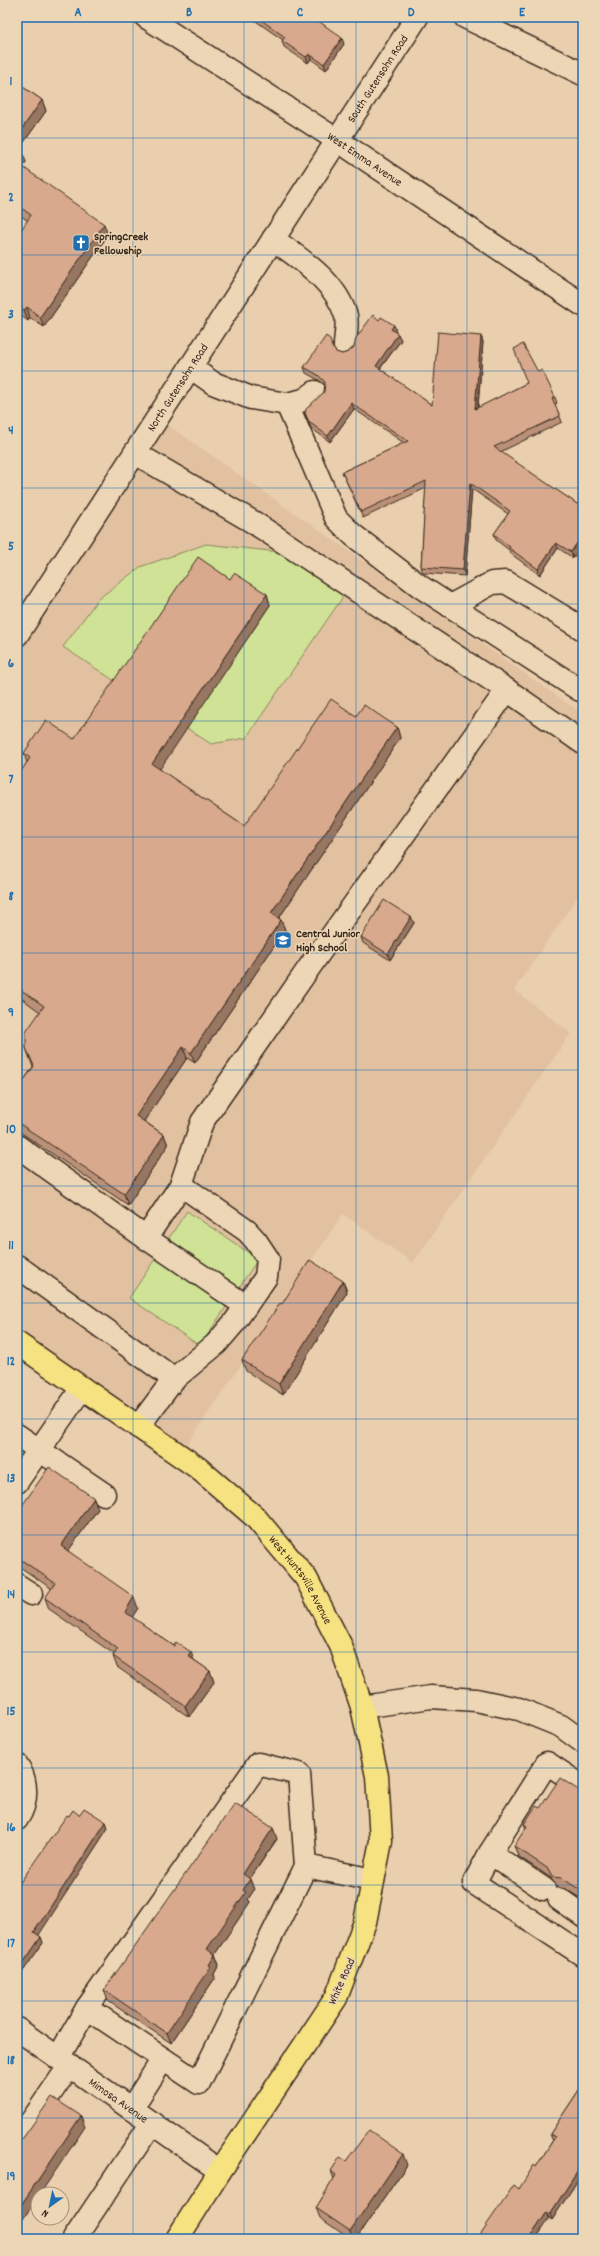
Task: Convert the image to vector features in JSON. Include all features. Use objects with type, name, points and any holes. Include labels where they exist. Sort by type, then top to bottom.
[{"type":"main road","name":"West Huntsville Avenue","points":[[17,1342],[198,1468],[255,1517],[306,1578],[341,1646],[362,1707]]},
{"type":"main road","name":"White Road","points":[[177,2239],[220,2171],[336,1998],[365,1922],[381,1841],[377,1776],[362,1707]]},
{"type":"street","name":"West Emma Avenue","points":[[146,17],[337,140],[583,305]]},
{"type":"street","name":"South Gutensohn Road","points":[[337,140],[417,17]]},
{"type":"street","points":[[465,17],[583,74]]},
{"type":"street","name":"North Gutensohn Road","points":[[17,635],[337,140]]},
{"type":"street","points":[[273,239],[308,264],[334,293],[346,317],[345,347]]},
{"type":"street","points":[[190,367],[213,383],[251,398],[287,404],[304,400],[315,392]]},
{"type":"street","points":[[287,404],[336,518],[353,535],[450,606],[580,690],[583,690]]},
{"type":"street","points":[[135,453],[253,522],[507,690],[583,743]]},
{"type":"street","points":[[450,606],[492,583],[506,582],[583,629]]},
{"type":"street","points":[[146,1238],[181,1185],[202,1122],[316,958],[507,690]]},
{"type":"street","points":[[17,1146],[146,1238],[246,1306]]},
{"type":"street","points":[[138,1427],[174,1379],[216,1344],[246,1306],[266,1277],[268,1259],[247,1231],[181,1185]]},
{"type":"street","points":[[17,1266],[174,1379]]},
{"type":"street","points":[[17,1482],[82,1388]]},
{"type":"street","points":[[17,1435],[104,1494]]},
{"type":"street","points":[[362,1707],[431,1697],[476,1700],[519,1709],[561,1726],[583,1742]]},
{"type":"street","points":[[583,1787],[547,1763],[490,1853],[474,1883],[583,1955]]},
{"type":"street","points":[[17,2142],[64,2061],[88,2008],[258,1764],[300,1774],[306,1866],[199,2083],[88,2008]]},
{"type":"street","points":[[17,1819],[25,1799],[21,1774]]},
{"type":"street","points":[[490,1853],[583,1916]]},
{"type":"street","points":[[306,1866],[373,1880]]},
{"type":"street","name":"Mimosa Avenue","points":[[17,2029],[220,2171]]},
{"type":"street","points":[[131,2109],[163,2059]]},
{"type":"street","points":[[74,2239],[152,2123]]},
{"type":"shaded area","name":"Central Junior High School","points":[[158,418],[583,714],[583,889],[514,990],[571,1033],[413,1263],[343,1214],[180,1455],[17,1343],[17,635]]},
{"type":"green space","points":[[206,544],[279,552],[347,591],[246,738],[211,744],[63,647],[98,599],[140,567]]},
{"type":"green space","points":[[187,1211],[258,1259],[200,1346],[129,1298]]},
{"type":"building","points":[[257,17],[313,17],[342,38],[324,64],[309,54],[306,57],[282,41],[285,37]]},
{"type":"building","points":[[17,83],[42,100],[17,136]]},
{"type":"building","points":[[17,148],[22,151],[17,158]]},
{"type":"building","name":"SpringCreek Fellowship","points":[[17,163],[104,224],[40,317],[27,307],[24,310],[17,305],[17,236],[31,215],[17,205]]},
{"type":"building","points":[[373,315],[379,320],[381,317],[394,325],[391,329],[398,334],[376,366],[432,405],[438,332],[481,336],[475,409],[527,383],[514,349],[523,344],[538,372],[542,370],[555,397],[552,399],[560,416],[494,447],[583,508],[583,547],[577,543],[571,552],[556,543],[538,569],[509,548],[510,547],[494,534],[510,511],[470,483],[463,570],[421,567],[426,481],[361,512],[342,472],[408,441],[351,403],[328,436],[309,422],[305,413],[306,409],[324,392],[325,382],[318,375],[304,367],[326,336],[330,339],[332,347],[336,352],[342,354],[348,352],[354,347],[356,338]]},
{"type":"building","points":[[198,557],[230,579],[234,573],[267,594],[152,764],[244,826],[331,699],[356,716],[364,705],[397,727],[271,913],[281,920],[191,1053],[183,1047],[136,1116],[164,1135],[124,1194],[17,1122],[17,1090],[34,1066],[26,1048],[26,1032],[44,1006],[17,987],[17,777],[30,758],[24,753],[46,720],[74,739]]},
{"type":"building","points":[[384,900],[411,917],[388,954],[361,937]]},
{"type":"building","points":[[310,1260],[343,1281],[279,1384],[242,1360],[280,1303],[282,1304]]},
{"type":"building","points":[[49,1467],[94,1498],[61,1546],[134,1597],[125,1612],[174,1646],[176,1642],[191,1652],[188,1656],[210,1671],[185,1706],[113,1656],[118,1649],[45,1598],[55,1583],[17,1557],[17,1513]]},
{"type":"building","points":[[560,1778],[583,1793],[583,1892],[562,1878],[552,1877],[547,1868],[514,1846],[527,1826],[524,1824],[536,1806],[540,1808]]},
{"type":"building","points":[[235,1803],[273,1828],[243,1874],[250,1879],[243,1890],[246,1892],[207,1949],[215,1955],[209,1965],[211,1967],[167,2033],[104,1990]]},
{"type":"building","points":[[84,1808],[106,1822],[34,1932],[41,1937],[19,1969],[17,1967],[17,1887],[67,1815],[69,1816],[73,1810],[79,1815]]},
{"type":"building","points":[[583,2084],[583,2163],[550,2214],[547,2212],[529,2239],[477,2239],[514,2185],[519,2189],[534,2165],[536,2167],[555,2137],[550,2134]]},
{"type":"building","points":[[52,2097],[81,2116],[34,2186],[30,2186],[30,2192],[17,2211],[17,2142],[23,2138]]},
{"type":"building","points":[[369,2130],[403,2154],[350,2231],[316,2208],[336,2175],[331,2171],[340,2157],[346,2161]]},
{"type":"place","name":"SpringCreek Fellowship","points":[[81,243]]},
{"type":"place","name":"Central Junior High School","points":[[283,940]]}]
